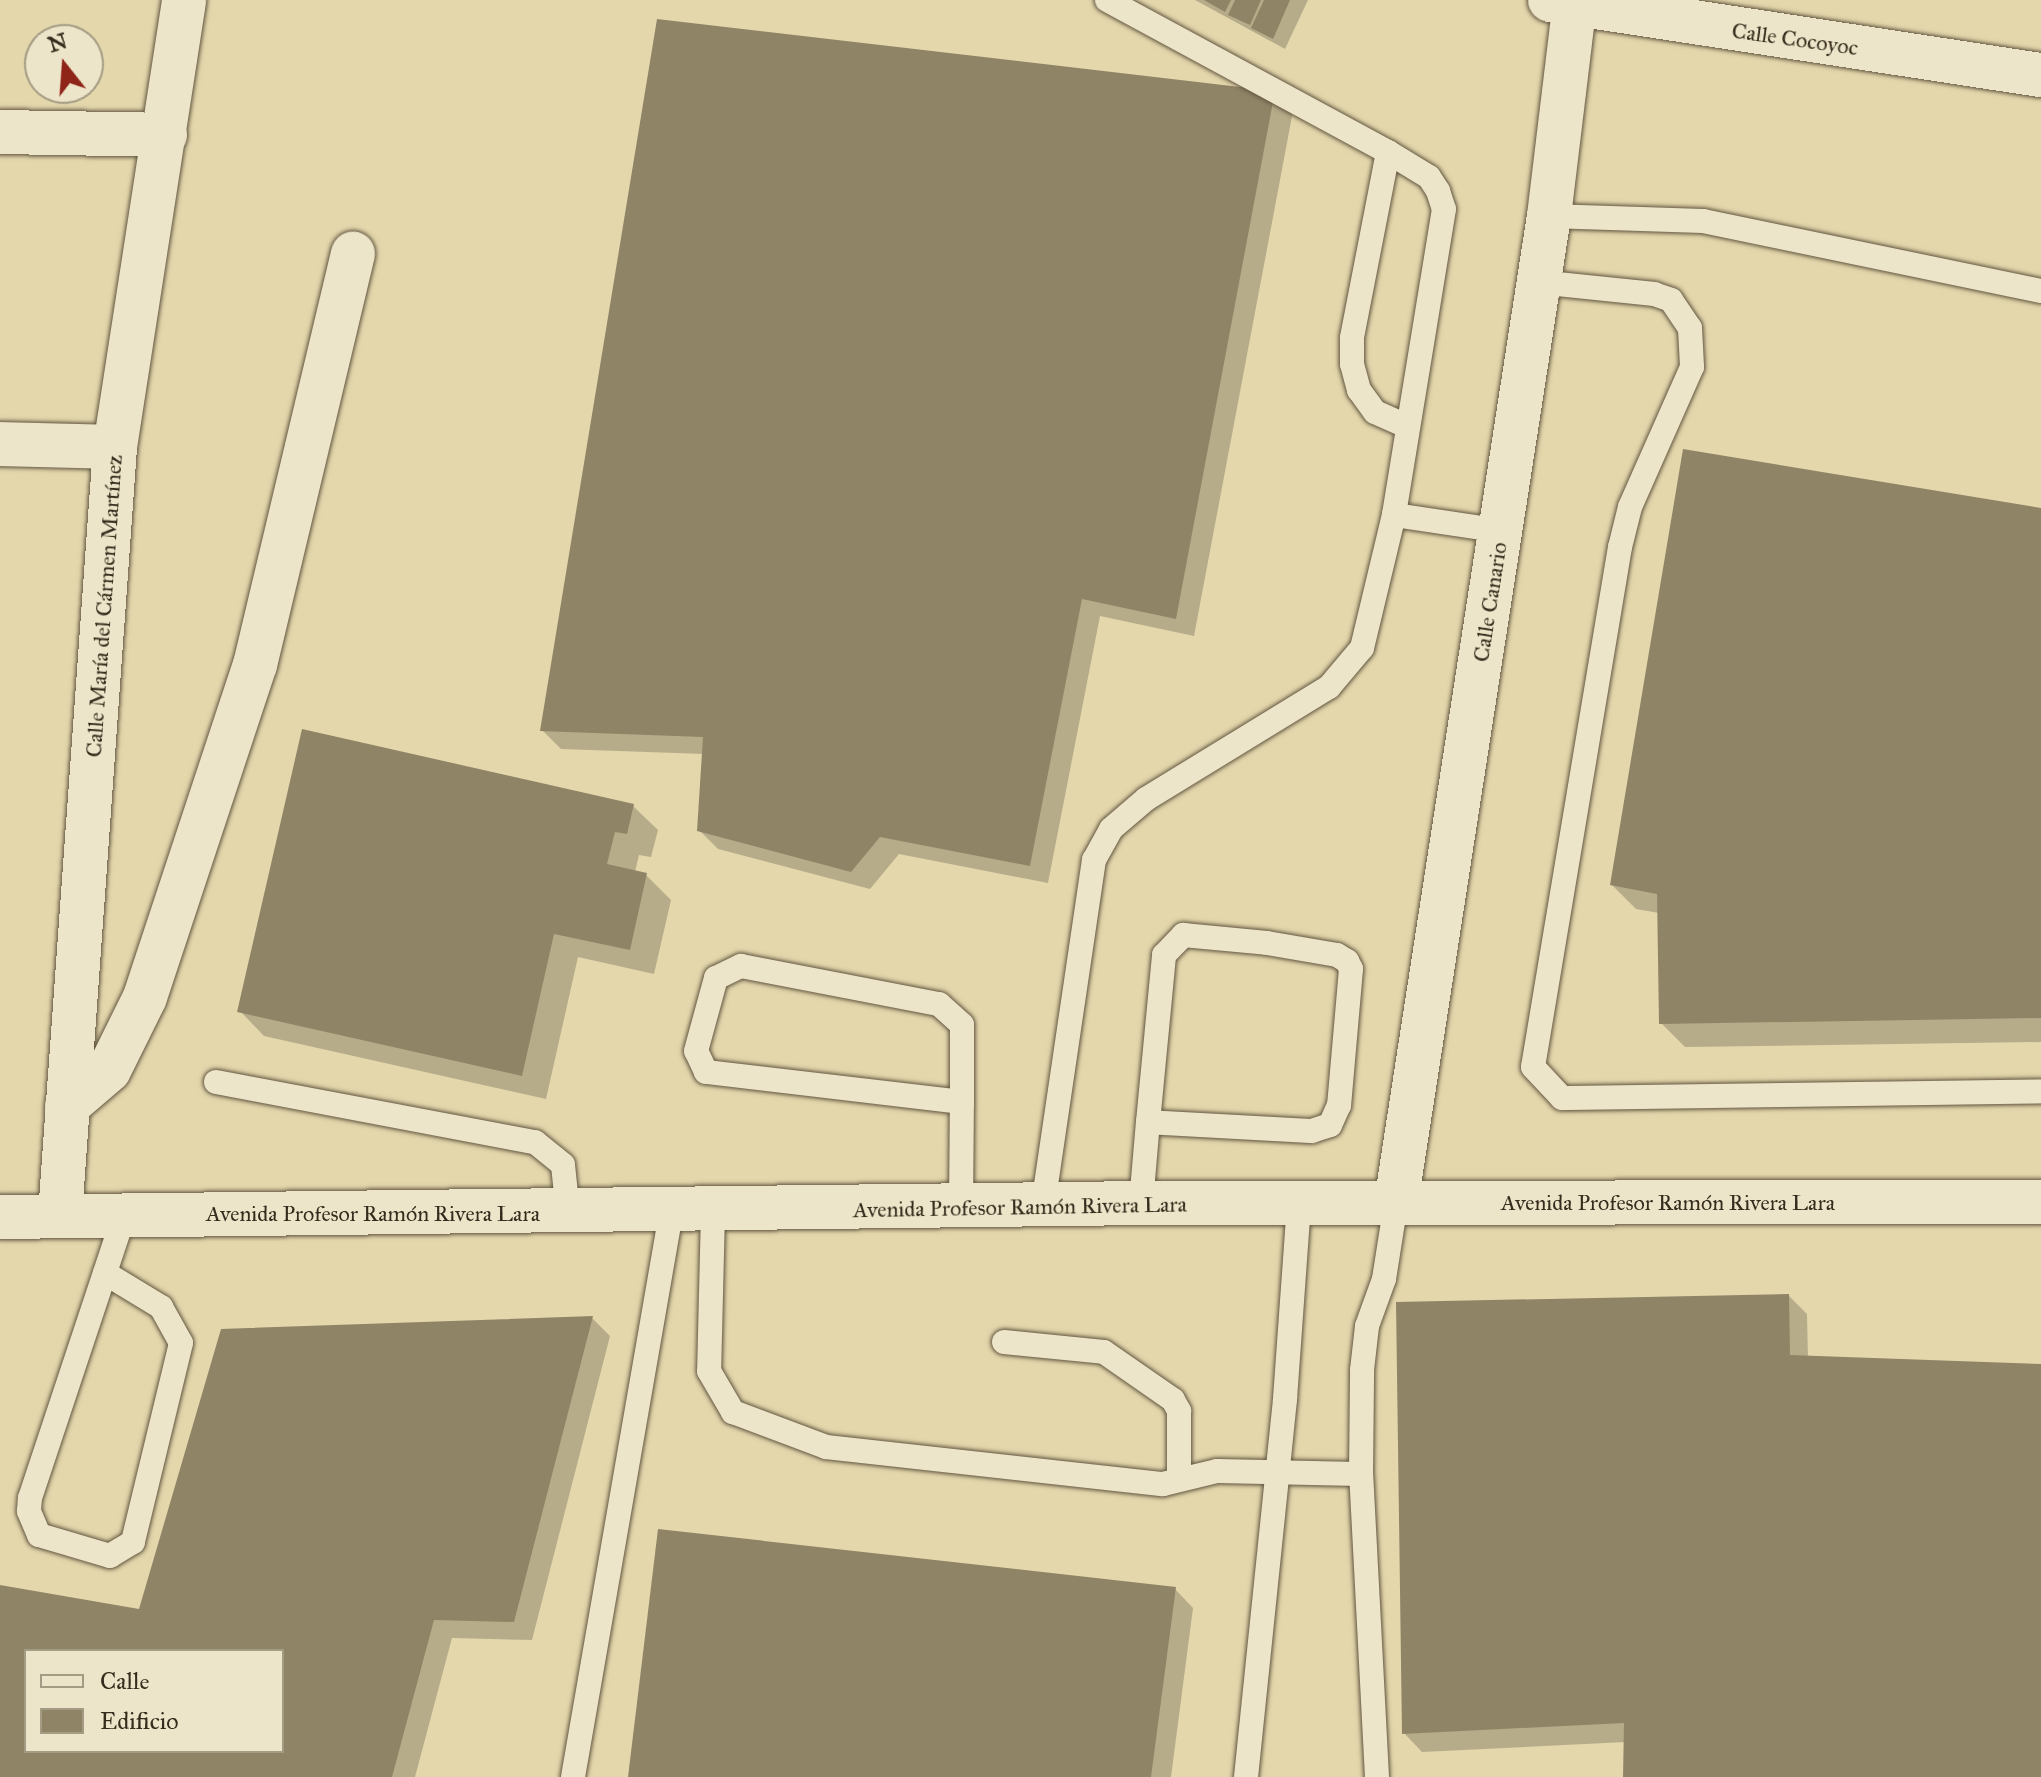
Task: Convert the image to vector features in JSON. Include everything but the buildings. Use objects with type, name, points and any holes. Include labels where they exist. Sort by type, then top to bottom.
[{"type":"street","name":"Calle María del Cármen Martínez","points":[[60,1215],[115,447],[184,0]]},
{"type":"street","name":"Calle Cocoyoc","points":[[1567,2],[2041,75]]},
{"type":"street","name":"Calle Canario","points":[[1396,1203],[1549,216],[1567,2]]},
{"type":"street","points":[[0,132],[165,135]]},
{"type":"street","points":[[67,1106],[109,1070],[145,997],[255,665],[353,253]]},
{"type":"street","points":[[0,444],[115,447]]},
{"type":"street","name":"Avenida Profesor Ramón Rivera Lara","points":[[0,1217],[692,1212],[1141,1203],[1299,1206],[1396,1203],[2041,1202]]},
{"type":"lane","points":[[1043,1205],[1094,860],[1111,829],[1146,799],[1329,687],[1362,648],[1394,515],[1444,209],[1429,177],[1107,0]]},
{"type":"lane","points":[[1388,152],[1352,338],[1352,364],[1359,390],[1375,412],[1407,426]]},
{"type":"lane","points":[[1549,216],[1703,221],[2041,291]]},
{"type":"lane","points":[[1538,282],[1654,294],[1671,300],[1690,328],[1692,367],[1630,507],[1620,547],[1533,1067],[1537,1075],[1562,1098],[2041,1091]]},
{"type":"lane","points":[[1394,515],[1501,531]]},
{"type":"lane","points":[[1141,1203],[1148,1122],[1164,955],[1171,942],[1183,935],[1267,943],[1337,955],[1347,961],[1351,969],[1339,1105],[1330,1125],[1312,1131],[1148,1122]]},
{"type":"lane","points":[[961,1207],[962,1102],[962,1025],[939,1004],[741,966],[716,978],[696,1051],[706,1072],[962,1102]]},
{"type":"lane","points":[[216,1082],[535,1142],[563,1165],[568,1213]]},
{"type":"lane","points":[[1377,1777],[1361,1474],[1363,1355],[1384,1279],[1396,1203]]},
{"type":"lane","points":[[1246,1777],[1277,1472],[1299,1206]]},
{"type":"lane","points":[[692,1212],[709,1371],[733,1412],[826,1447],[1163,1484],[1179,1476],[1277,1472],[1361,1474]]},
{"type":"lane","points":[[573,1777],[692,1212]]},
{"type":"lane","points":[[105,1273],[161,1307],[181,1343],[133,1542],[110,1556],[39,1535],[29,1511],[105,1273],[124,1215]]},
{"type":"lane","points":[[1004,1342],[1104,1352],[1173,1400],[1179,1411],[1179,1476]]}]
